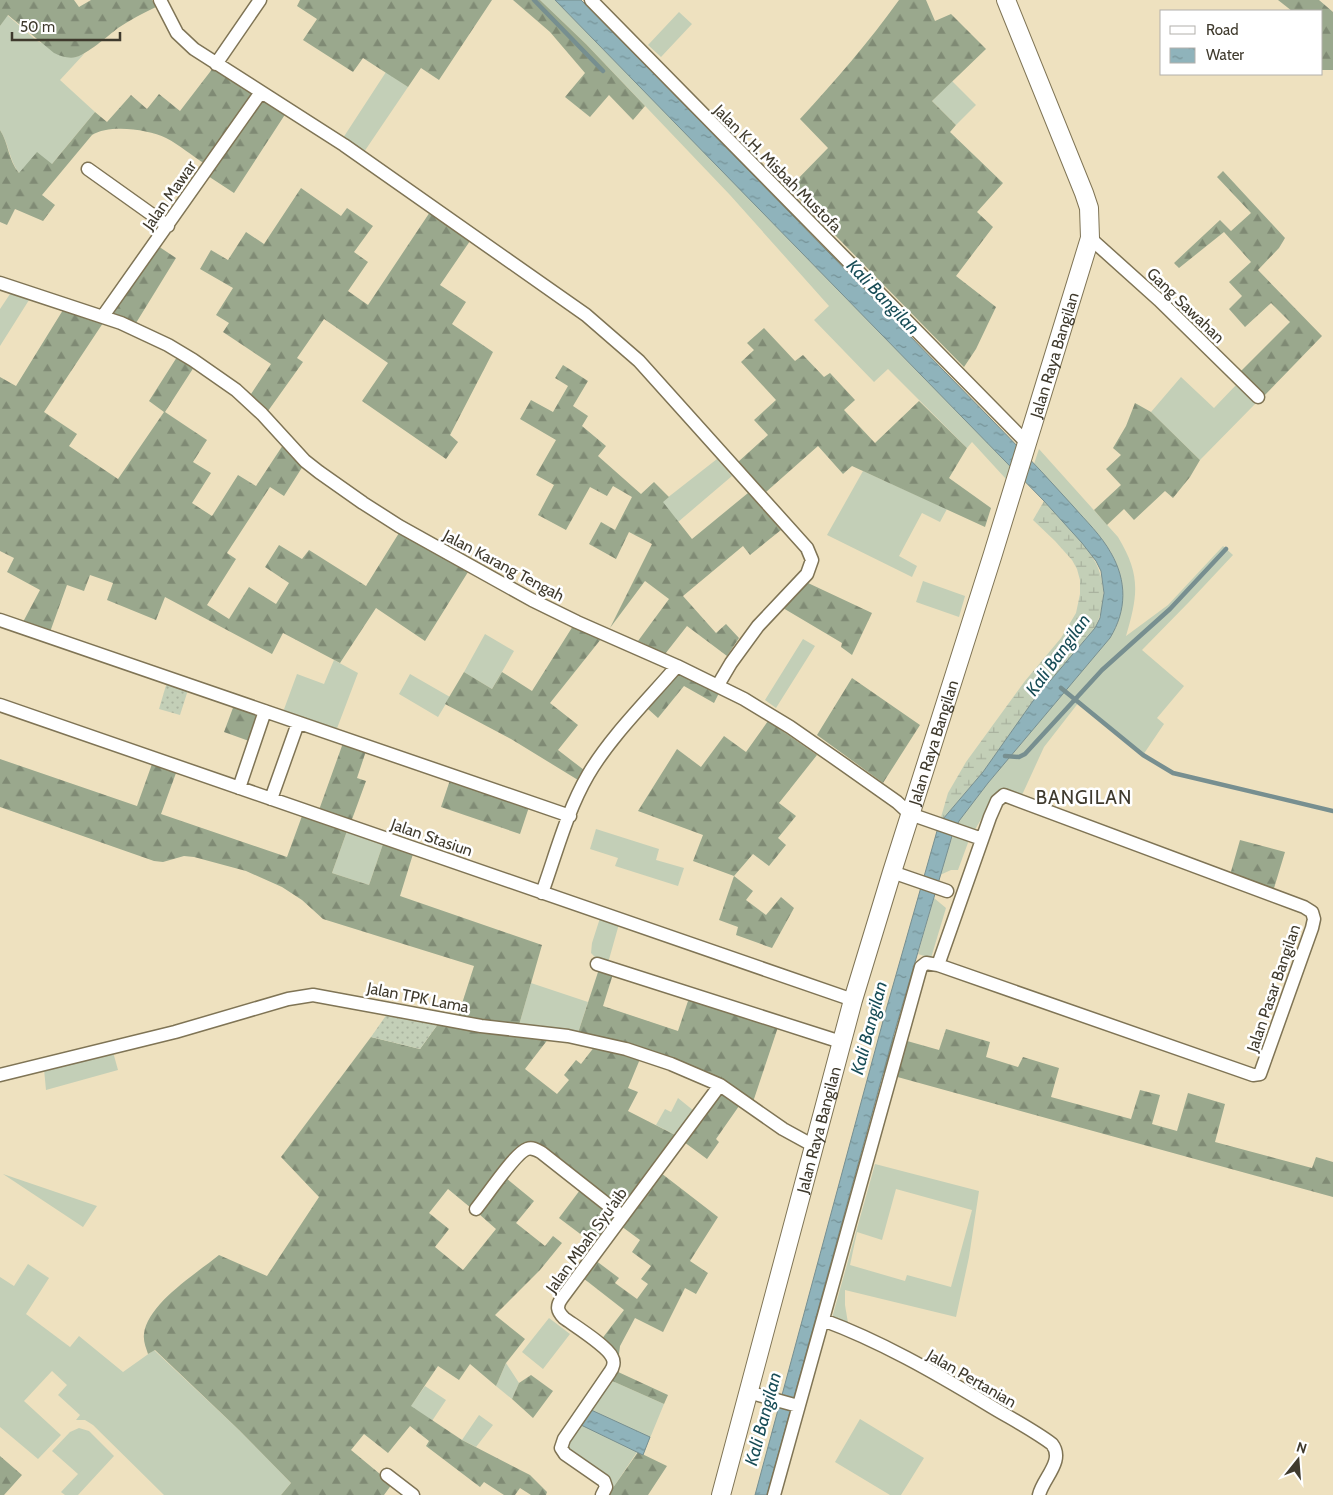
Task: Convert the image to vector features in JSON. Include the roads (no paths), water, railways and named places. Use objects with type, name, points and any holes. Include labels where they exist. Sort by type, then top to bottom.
[{"type":"main road","name":"Jalan Raya Bangilan","points":[[721,1495],[853,1000],[1090,238],[1089,208],[1084,193],[1006,0]]},
{"type":"street","points":[[160,0],[177,33],[189,45],[344,145],[586,315],[604,330],[639,361],[807,548],[812,560],[808,574],[758,626],[731,663],[718,685]]},
{"type":"street","points":[[216,64],[260,0]]},
{"type":"street","name":"Jalan K.H. Misbah Mustofa","points":[[591,0],[1026,446]]},
{"type":"street","name":"Jalan Mawar","points":[[103,316],[261,92]]},
{"type":"street","points":[[88,169],[168,226]]},
{"type":"street","name":"Gang Sawahan","points":[[1090,238],[1159,300],[1258,397]]},
{"type":"street","name":"Jalan Karang Tengah","points":[[0,283],[103,316],[143,332],[168,345],[218,376],[250,402],[305,461],[319,472],[399,526],[532,600],[576,622],[718,685],[790,727],[897,802],[910,814]]},
{"type":"street","points":[[0,620],[570,816]]},
{"type":"street","points":[[542,893],[579,793],[595,764],[677,666]]},
{"type":"street","name":"Jalan Stasiun","points":[[0,705],[853,1000]]},
{"type":"street","points":[[239,788],[265,711]]},
{"type":"street","points":[[271,799],[298,723]]},
{"type":"street","name":"Jalan Pasar Bangilan","points":[[1002,796],[1009,796],[1304,907],[1312,912],[1314,918],[1262,1071],[1256,1076],[938,965],[966,884],[997,801],[1002,796]]},
{"type":"street","points":[[910,814],[982,839]]},
{"type":"street","points":[[892,872],[943,890],[956,885],[966,884]]},
{"type":"street","points":[[943,890],[949,900],[958,907]]},
{"type":"street","points":[[774,1495],[797,1406],[921,967],[926,963],[938,965]]},
{"type":"street","points":[[597,964],[841,1042]]},
{"type":"street","name":"Jalan TPK Lama","points":[[0,1074],[175,1032],[288,999],[313,995],[481,1026],[590,1040],[626,1049],[671,1064],[720,1085],[783,1129],[814,1146]]},
{"type":"street","name":"Jalan Mbah Syu'aib","points":[[602,1495],[606,1487],[604,1481],[565,1454],[561,1448],[564,1439],[613,1368],[613,1358],[607,1350],[564,1318],[558,1306],[622,1216],[720,1085]]},
{"type":"street","points":[[476,1209],[515,1159],[525,1149],[531,1148],[542,1153],[622,1216]]},
{"type":"street","name":"Jalan Pertanian","points":[[822,1320],[863,1336],[899,1354],[1052,1444],[1056,1448],[1057,1458],[1039,1495]]},
{"type":"street","points":[[748,1392],[797,1406]]},
{"type":"street","points":[[387,1475],[413,1495]]},
{"type":"water","points":[[555,0],[581,0],[1010,438],[1103,540],[1116,564],[1122,585],[1123,596],[1120,617],[1110,638],[988,783],[959,821],[952,836],[893,1037],[767,1495],[755,1495],[886,1010],[937,831],[943,819],[983,772],[1033,701],[1095,628],[1100,618],[1104,593],[1101,571],[1082,543],[1044,501]]},
{"type":"water","points":[[589,1409],[650,1437],[643,1455],[579,1424]]},
{"type":"waterway","points":[[534,0],[603,71]]},
{"type":"waterway","points":[[1005,756],[1019,757],[1025,754],[1102,670],[1170,609],[1226,549]]},
{"type":"waterway","points":[[1061,688],[1143,755],[1173,773],[1333,811]]},
{"type":"district","name":"BANGILAN","points":[[1084,797]]},
{"type":"water label","name":"Kali Bangilan","points":[[883,297]]},
{"type":"water label","name":"Kali Bangilan","points":[[1058,655]]},
{"type":"water label","name":"Kali Bangilan","points":[[869,1028]]},
{"type":"water label","name":"Kali Bangilan","points":[[763,1419]]}]
